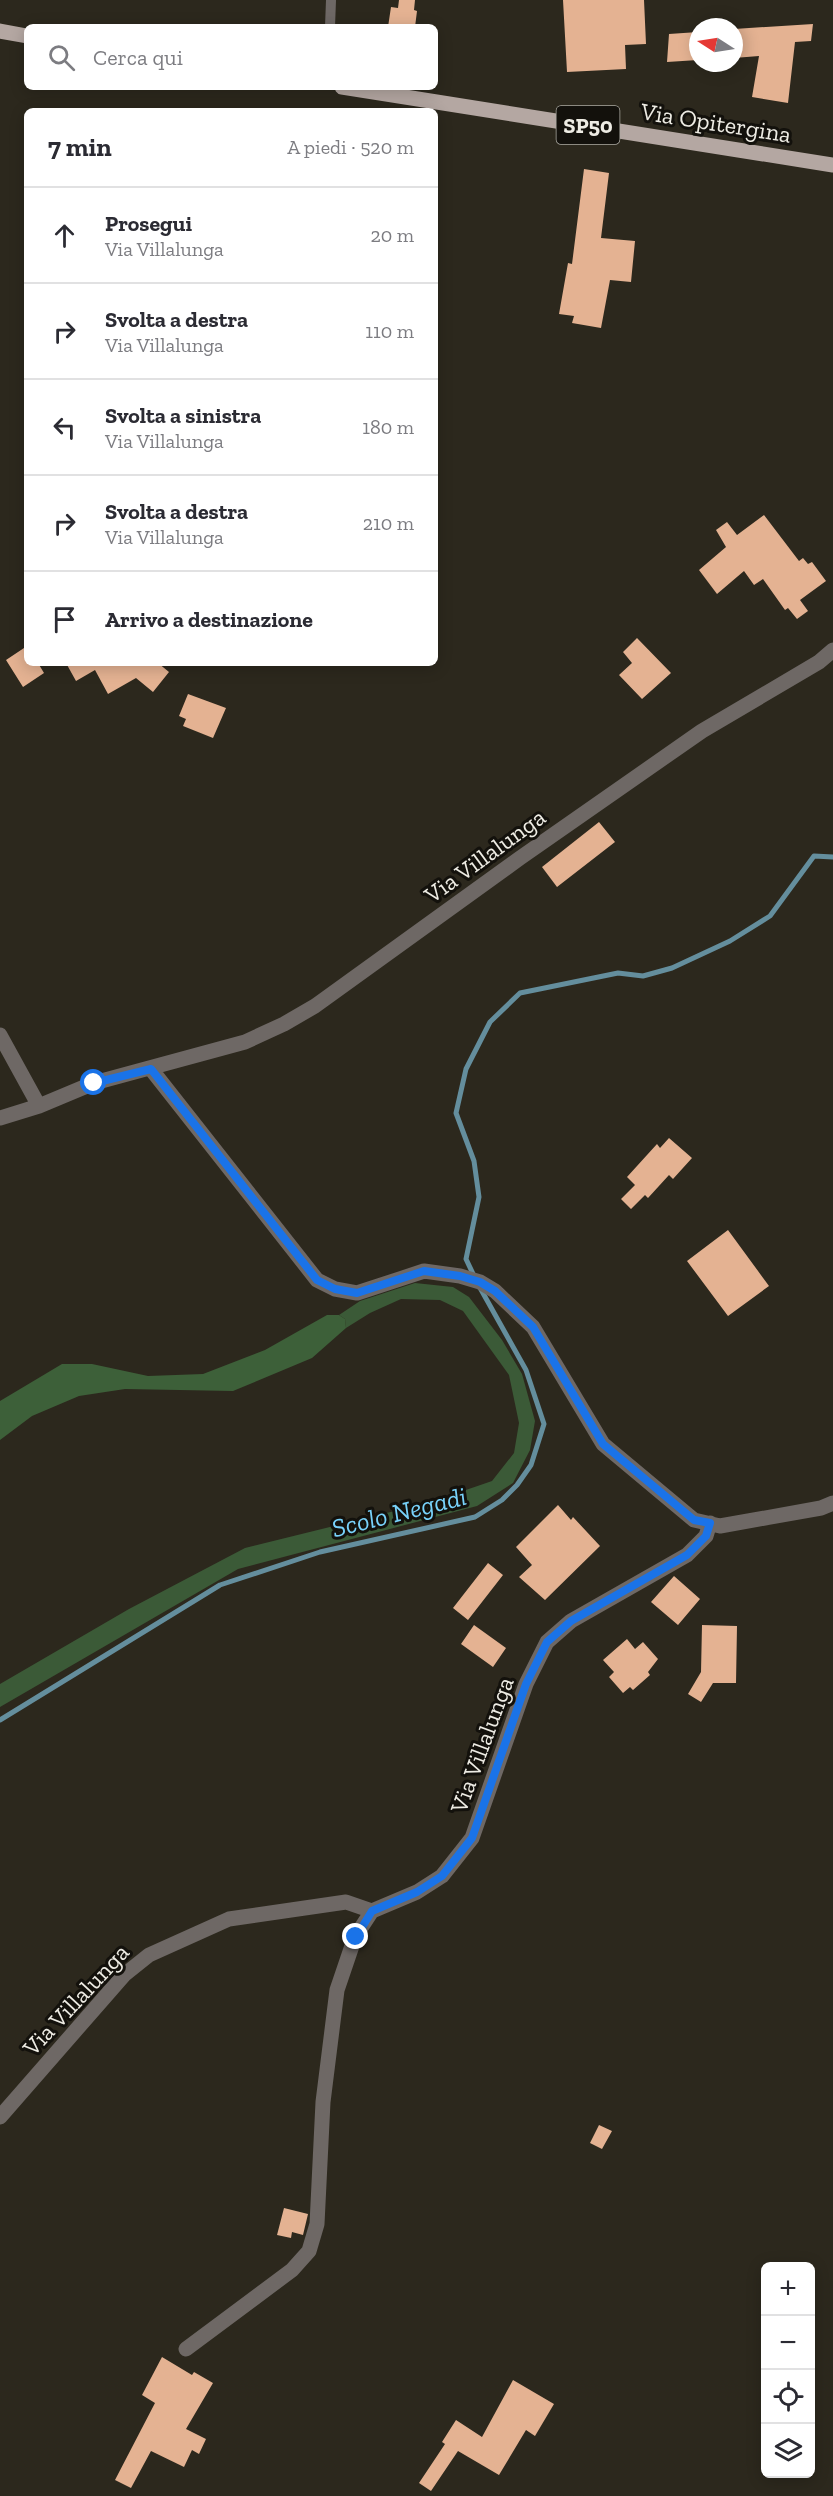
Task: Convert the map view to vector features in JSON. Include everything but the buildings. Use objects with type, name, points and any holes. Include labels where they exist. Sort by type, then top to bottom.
[{"type":"main road","points":[[0,31],[24,35]]},
{"type":"main road","name":"Via Opitergina","points":[[361,90],[833,165]]},
{"type":"street","name":"Via Villalunga","points":[[0,1118],[39,1106],[94,1083],[245,1042],[315,1006],[520,858],[702,732],[819,662],[833,650]]},
{"type":"street","points":[[0,1035],[39,1106]]},
{"type":"street","points":[[151,1069],[317,1280],[335,1289],[357,1293],[424,1271],[460,1276],[480,1282],[495,1291],[533,1327],[603,1444],[694,1520],[732,1524],[821,1508],[833,1503]]},
{"type":"street","name":"Via Villalunga","points":[[0,2117],[124,1975],[149,1954],[229,1919],[346,1902],[372,1911],[417,1892],[442,1876],[472,1838],[526,1684],[547,1642],[571,1621],[687,1555],[706,1536],[710,1523]]},
{"type":"street","points":[[186,2349],[292,2270],[309,2251],[317,2224],[323,2102],[337,1989],[356,1937],[372,1911]]},
{"type":"lane","points":[[330,24],[331,0]]},
{"type":"green space","points":[[415,1283],[453,1287],[469,1297],[502,1340],[522,1374],[535,1421],[530,1450],[513,1483],[477,1506],[238,1569],[0,1707],[0,1684],[129,1609],[245,1548],[431,1502],[492,1481],[514,1453],[519,1423],[509,1375],[463,1311],[440,1300],[401,1299],[370,1313],[346,1328],[345,1319],[339,1315],[360,1301]]},
{"type":"green space","points":[[327,1315],[339,1315],[345,1319],[346,1328],[312,1358],[233,1391],[125,1389],[79,1396],[32,1416],[0,1440],[0,1401],[62,1364],[92,1364],[148,1376],[203,1374],[265,1350]]},
{"type":"waterway","name":"Scolo Negadi","points":[[475,1278],[466,1259],[479,1197],[474,1161],[456,1113],[466,1069],[490,1022],[520,993],[618,973],[643,976],[672,968],[730,941],[770,916],[814,856],[833,857]]},
{"type":"waterway","name":"Scolo Negadi","points":[[0,1720],[220,1585],[320,1552],[475,1517],[502,1500],[517,1485],[531,1465],[544,1424],[526,1370],[479,1286]]},
{"type":"route","points":[[94,1083],[151,1069],[317,1280],[335,1289],[357,1293],[424,1271],[460,1276],[480,1282],[495,1291],[533,1327],[603,1444],[694,1520],[710,1523],[706,1536],[687,1555],[571,1621],[547,1642],[526,1684],[472,1838],[442,1876],[417,1892],[372,1911],[356,1937]]}]
